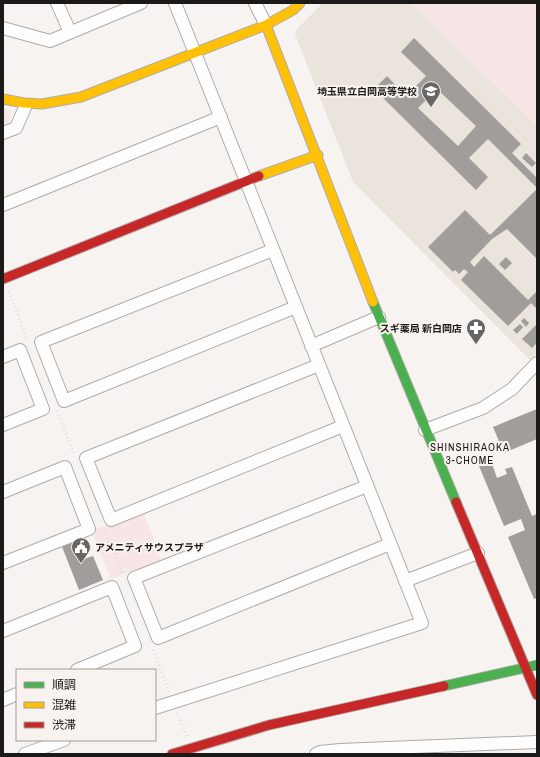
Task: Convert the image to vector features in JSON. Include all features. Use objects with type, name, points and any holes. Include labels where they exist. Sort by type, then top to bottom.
[{"type":"street","points":[[57,3],[70,32]]},
{"type":"street","points":[[3,28],[50,41],[141,3]]},
{"type":"street","points":[[156,708],[422,624],[175,3]]},
{"type":"street","points":[[255,3],[266,25],[318,155],[379,317],[425,430],[537,695]]},
{"type":"street","points":[[3,99],[26,105],[59,104],[81,97],[266,25],[293,10],[300,3]]},
{"type":"street","points":[[3,133],[16,128],[26,105]]},
{"type":"street","points":[[3,205],[221,118]]},
{"type":"street","points":[[3,279],[246,182],[318,155]]},
{"type":"street","points":[[273,250],[41,342],[64,401],[296,307]]},
{"type":"street","points":[[312,346],[379,317]]},
{"type":"street","points":[[3,357],[20,350],[43,409],[3,425]]},
{"type":"street","points":[[425,430],[483,408],[512,389],[537,363]]},
{"type":"street","points":[[319,364],[86,458],[111,520],[343,426]]},
{"type":"street","points":[[3,492],[65,467],[89,528],[3,563]]},
{"type":"street","points":[[367,486],[134,578],[158,638],[390,544]]},
{"type":"street","points":[[405,581],[478,553]]},
{"type":"street","points":[[3,631],[112,587],[135,646],[79,669]]},
{"type":"street","points":[[172,754],[269,725],[537,665]]},
{"type":"street","points":[[3,700],[16,694]]},
{"type":"street","points":[[25,754],[61,741]]},
{"type":"street","points":[[316,754],[320,752],[448,750],[537,742]]},
{"type":"shaded area","name":"埼玉県立白岡高等学校","points":[[323,3],[537,3],[537,353],[530,360],[353,182],[295,34],[297,29]]},
{"type":"shaded area","points":[[411,3],[537,3],[537,127]]},
{"type":"shaded area","points":[[3,108],[12,111],[8,126],[3,128]]},
{"type":"shaded area","points":[[143,511],[161,560],[111,579],[92,531]]},
{"type":"building","points":[[414,38],[521,144],[512,153],[537,178],[537,188],[488,139],[469,158],[488,177],[476,190],[374,89],[387,76],[406,96],[426,76],[401,52]],"holes":[[[437,89],[476,126],[458,146],[418,108],[425,101],[431,107],[434,104],[428,99]]]},
{"type":"building","points":[[526,153],[536,163],[532,167],[522,158]]},
{"type":"building","points":[[537,189],[537,259],[507,229],[492,239],[470,262],[474,267],[484,256],[528,300],[537,291],[537,309],[531,303],[508,326],[461,280],[468,272],[464,269],[459,274],[455,270],[453,272],[428,247],[465,210],[490,235]]},
{"type":"building","points":[[506,257],[512,263],[505,270],[499,264]]},
{"type":"building","points":[[524,318],[529,323],[526,327],[521,321]]},
{"type":"building","points":[[520,324],[523,327],[517,334],[513,330]]},
{"type":"building","points":[[537,324],[537,343],[532,348],[522,339]]},
{"type":"building","points":[[537,409],[537,439],[504,453],[493,427]]},
{"type":"building","points":[[491,461],[497,478],[507,474],[505,469],[512,467],[532,516],[537,514],[537,598],[534,599],[508,537],[525,530],[521,519],[504,526],[479,466]]},
{"type":"building","points":[[75,538],[84,559],[93,556],[103,580],[79,590],[61,544]]},
{"type":"traffic: fast","points":[[373,302],[456,502]]},
{"type":"traffic: fast","points":[[444,686],[537,665]]},
{"type":"traffic: slow","points":[[3,99],[24,103],[42,104],[81,97],[266,25],[293,10],[300,3]]},
{"type":"traffic: slow","points":[[266,25],[373,302]]},
{"type":"traffic: slow","points":[[259,176],[318,155]]},
{"type":"traffic: jam","points":[[3,279],[259,176]]},
{"type":"traffic: jam","points":[[456,502],[537,695]]},
{"type":"traffic: jam","points":[[172,754],[269,725],[444,686]]},
{"type":"place","name":"埼玉県立白岡高等学校","points":[[431,108]]},
{"type":"place","name":"スギ薬局 新白岡店","points":[[476,345]]},
{"type":"place","name":"アメニティサウスプラザ","points":[[81,564]]},
{"type":"district","name":"SHINSHIRAOKA 3-CHOME","points":[[470,453]]}]
